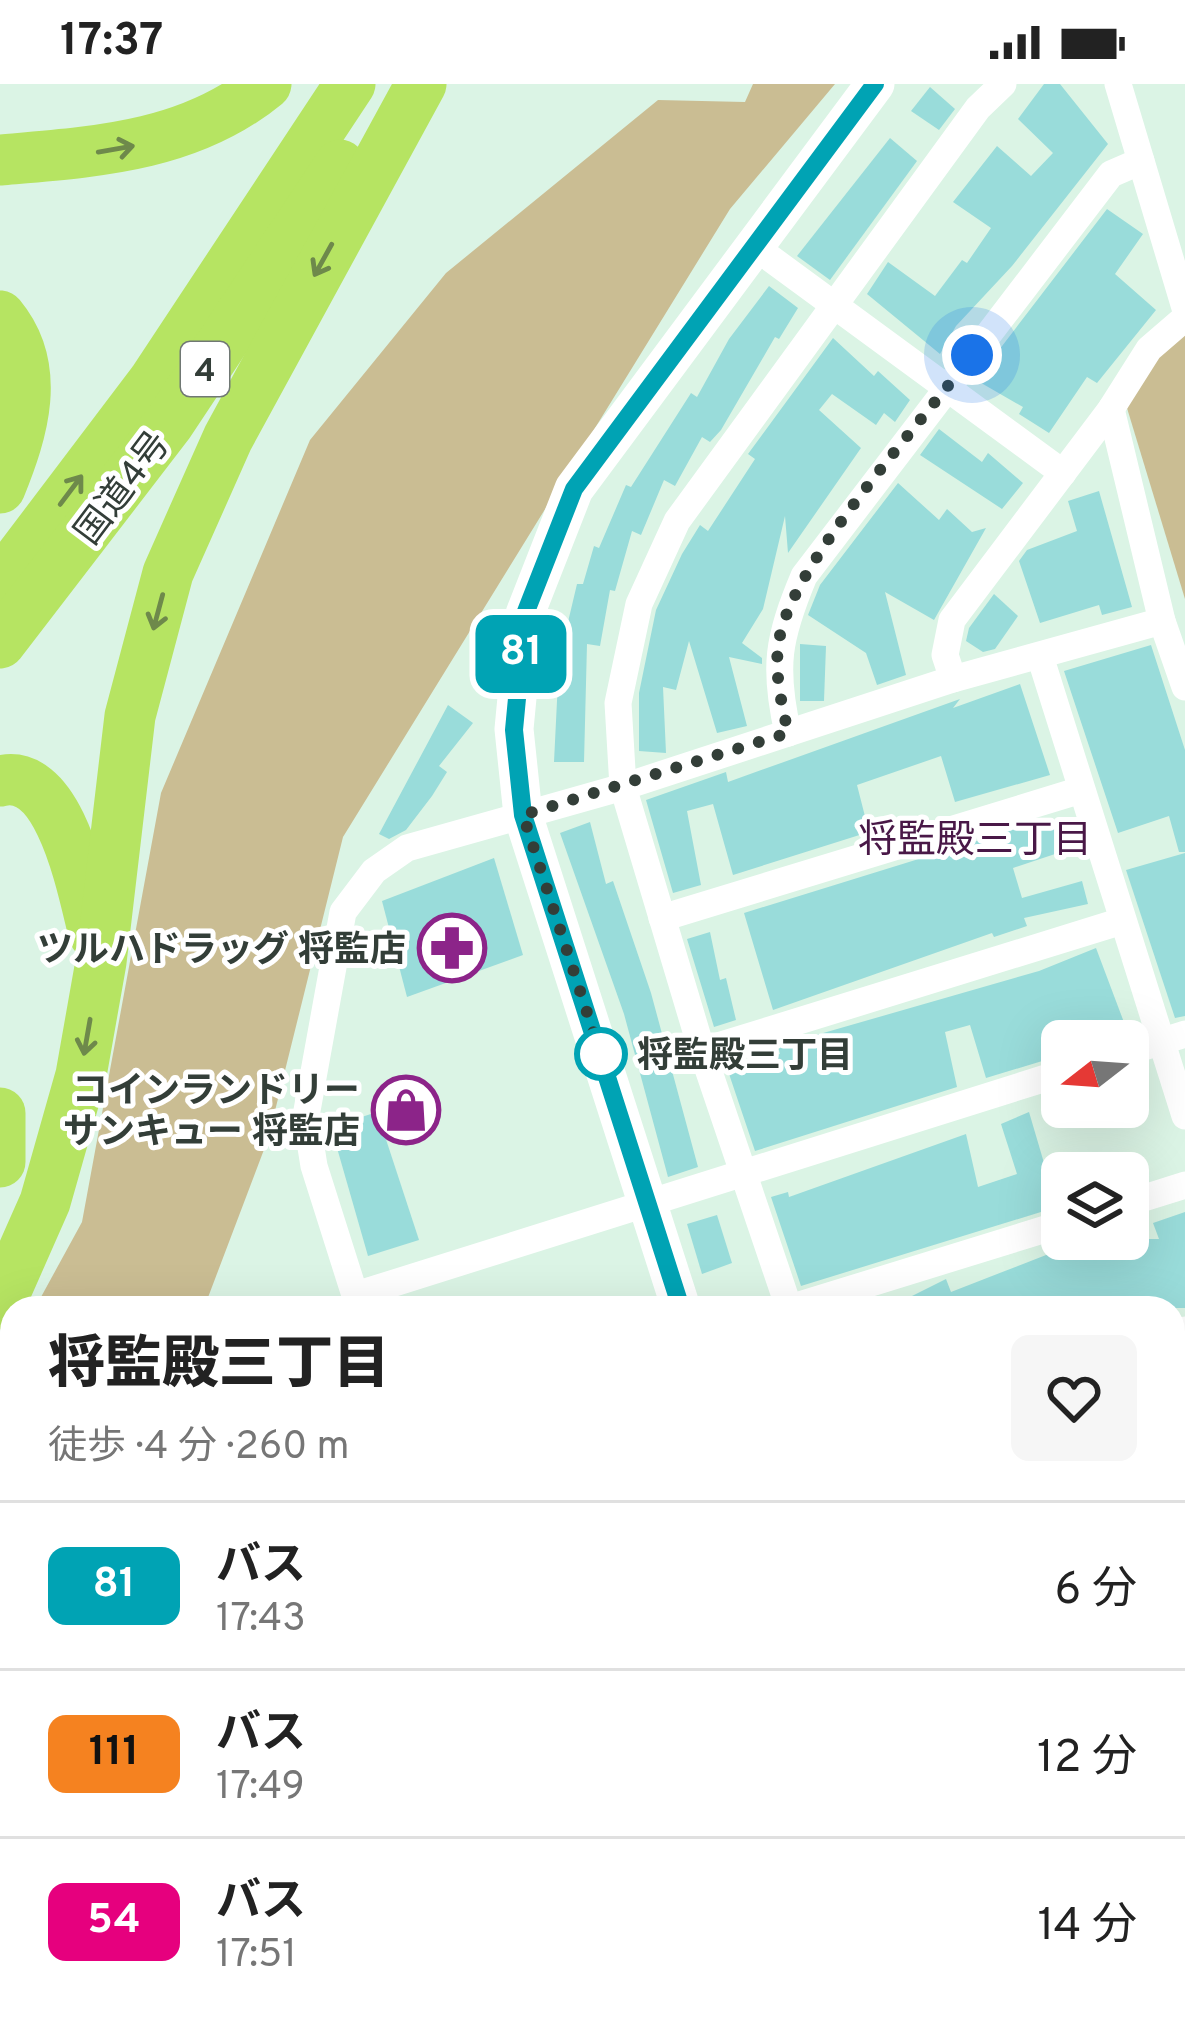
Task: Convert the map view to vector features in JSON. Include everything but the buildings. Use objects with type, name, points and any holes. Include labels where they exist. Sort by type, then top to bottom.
[{"type":"highway","points":[[0,160],[156,141],[200,124],[266,84]]},
{"type":"highway","name":"国道4号","points":[[0,584],[153,382],[350,84]]},
{"type":"highway","name":"国道4号","points":[[0,643],[169,423],[393,84]]},
{"type":"highway","points":[[4,1296],[45,1202],[81,1075],[101,962],[130,716],[168,573],[228,438],[421,84]]},
{"type":"highway","points":[[0,316],[21,352],[28,385],[21,429],[0,488]]},
{"type":"highway","points":[[0,782],[14,778],[34,787],[50,805],[74,855],[101,962]]},
{"type":"highway","points":[[0,1112],[0,1162]]},
{"type":"street","points":[[677,1296],[523,815],[514,730],[525,614],[574,489],[875,84]]},
{"type":"street","points":[[786,1296],[702,1051],[622,787],[617,703],[639,604],[676,521],[978,108],[1003,84]]},
{"type":"street","points":[[1118,84],[1185,308]]},
{"type":"street","points":[[788,733],[777,682],[781,633],[804,576],[1111,174],[1141,161]]},
{"type":"street","points":[[755,247],[1064,473]]},
{"type":"street","points":[[952,679],[945,655],[952,620],[1112,409],[1149,349],[1185,318]]},
{"type":"street","points":[[1112,409],[1162,621],[1185,687]]},
{"type":"street","points":[[355,1296],[314,1166],[306,1116],[343,912],[374,871],[407,848],[622,787],[952,679],[1162,621]]},
{"type":"street","points":[[1040,656],[1122,921],[1175,1037],[1185,1116]]},
{"type":"street","points":[[662,918],[1081,790]]},
{"type":"street","points":[[702,1051],[1122,921]]},
{"type":"street","points":[[375,1296],[1041,1080]]},
{"type":"street","points":[[1149,1196],[1185,1185]]},
{"type":"street","points":[[828,1296],[1041,1230]]},
{"type":"shaded area","points":[[753,84],[835,84],[730,209],[343,837],[268,1139],[209,1296],[42,1296],[82,1222],[161,793],[310,440],[446,273],[658,100],[745,102]]},
{"type":"shaded area","points":[[1185,331],[1185,599],[1127,408],[1157,354]]},
{"type":"bus line","name":"81","points":[[677,1296],[523,815],[514,730],[525,614],[574,489],[875,84]]},
{"type":"place","name":"ツルハドラッグ 将監店","points":[[452,948]]},
{"type":"place","name":"将監殿三丁目","points":[[601,1054]]},
{"type":"place","name":"コインランドリー サンキュー 将監店","points":[[406,1110]]},
{"type":"district","name":"将監殿三丁目","points":[[975,838]]},
{"type":"route","points":[[601,1054],[607,1074],[523,815],[788,733],[777,682],[781,633],[804,576],[972,355]]}]
